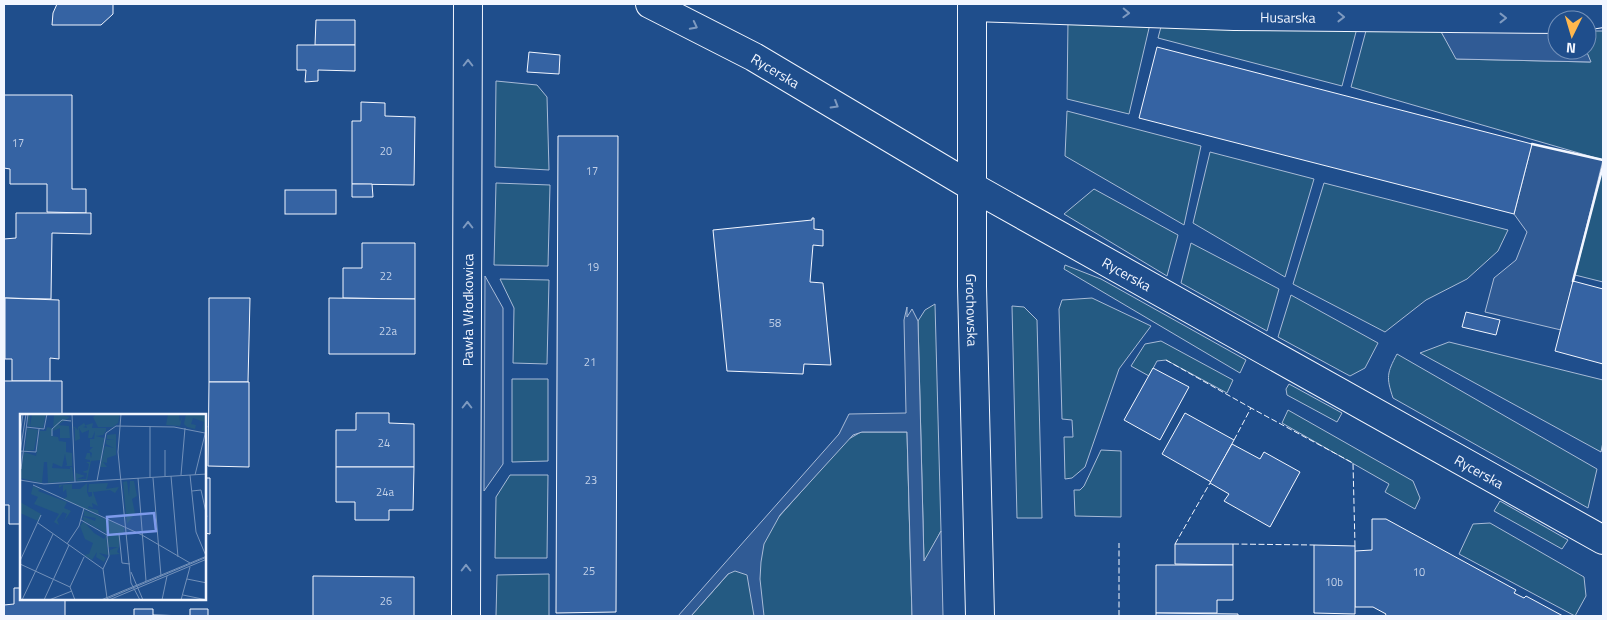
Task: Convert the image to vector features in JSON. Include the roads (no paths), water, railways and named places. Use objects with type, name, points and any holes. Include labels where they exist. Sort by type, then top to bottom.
[{"type":"street","name":"Pawła Włodkowica","points":[[466,616],[468,4]]},
{"type":"street","name":"Rycerska","points":[[650,4],[754,57],[971,186],[1603,540]]},
{"type":"street","name":"Grochowska","points":[[972,5],[971,186],[980,616]]},
{"type":"street","name":"Husarska","points":[[972,5],[1565,19],[1603,13]]}]
